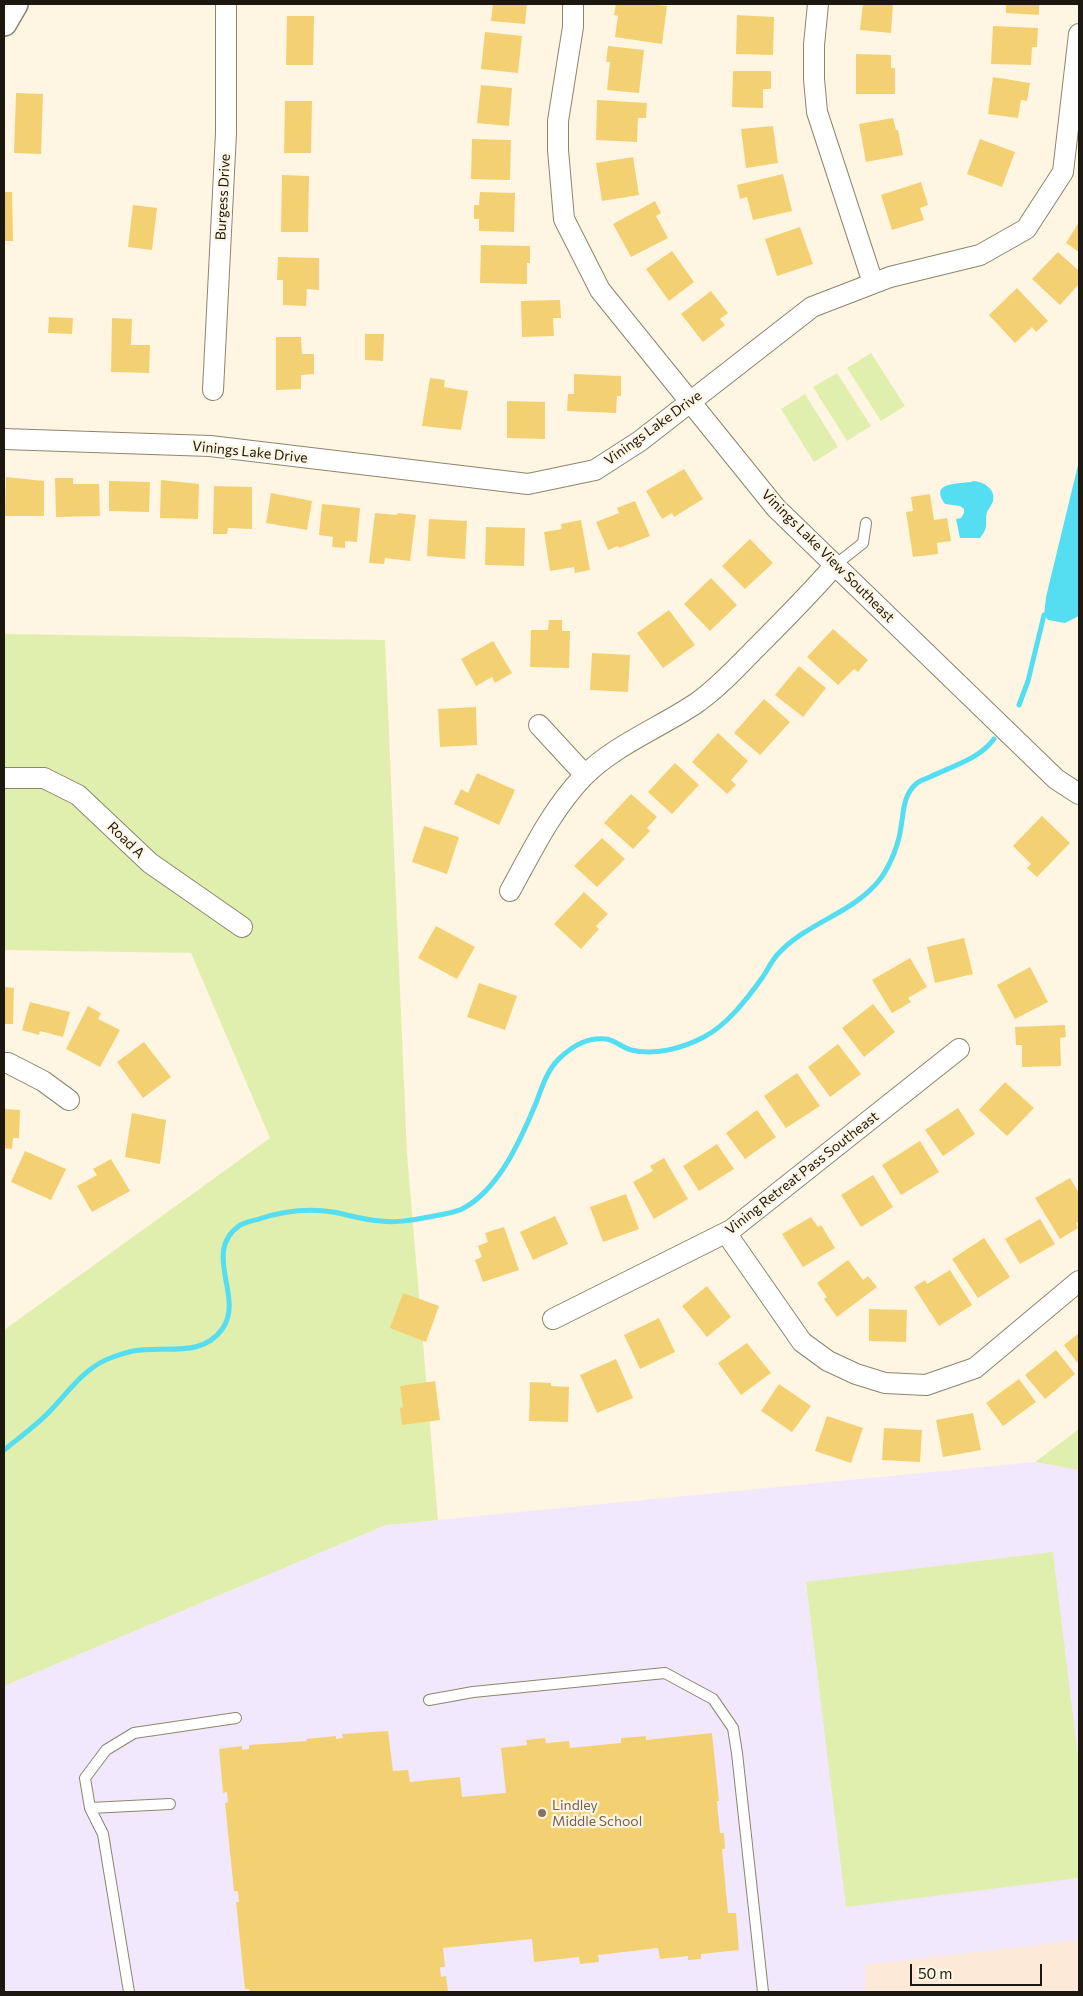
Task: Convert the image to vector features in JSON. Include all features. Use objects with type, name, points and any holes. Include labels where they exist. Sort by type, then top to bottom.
[{"type":"street","points":[[4,23],[15,4]]},
{"type":"street","name":"Burgess Drive","points":[[213,390],[226,133],[226,4]]},
{"type":"street","name":"Vinings Lake View Southeast","points":[[573,4],[573,27],[558,121],[558,150],[564,219],[600,290],[776,508],[1056,779],[1079,794]]},
{"type":"street","points":[[818,4],[814,45],[814,79],[817,112],[873,283]]},
{"type":"street","name":"Vinings Lake Drive","points":[[4,439],[210,446],[528,484],[595,470],[640,441],[812,307],[890,277],[980,255],[1026,229],[1063,172],[1079,34]]},
{"type":"street","points":[[510,891],[548,823],[566,797],[585,775],[636,738],[695,704],[722,682],[805,600],[835,565]]},
{"type":"street","points":[[539,724],[585,775]]},
{"type":"street","name":"Road A","points":[[4,778],[44,778],[78,794],[150,863],[242,927]]},
{"type":"street","name":"Vining Retreat Pass Southeast","points":[[553,1319],[726,1233],[959,1049]]},
{"type":"street","points":[[4,1063],[8,1063],[43,1081],[69,1100]]},
{"type":"street","points":[[726,1233],[802,1342],[828,1361],[856,1374],[885,1383],[926,1385],[975,1368],[1079,1281]]},
{"type":"lane","points":[[835,565],[863,543],[866,523]]},
{"type":"lane","points":[[430,1700],[473,1692],[665,1673],[713,1699],[733,1728],[738,1753],[763,1992]]},
{"type":"lane","points":[[129,1992],[103,1834],[90,1808],[85,1778],[106,1750],[134,1733],[236,1718]]},
{"type":"lane","points":[[90,1808],[170,1804]]},
{"type":"shaded area","name":"Lindley Middle School","points":[[1035,1462],[1079,1470],[1079,1940],[865,1965],[865,1992],[4,1992],[4,1686],[386,1525]]},
{"type":"shaded area","points":[[1079,1940],[1079,1992],[865,1992],[864,1965]]},
{"type":"green space","points":[[871,353],[905,406],[881,421],[847,368]]},
{"type":"green space","points":[[837,373],[871,426],[847,441],[813,387]]},
{"type":"green space","points":[[805,394],[838,447],[814,462],[781,409]]},
{"type":"green space","points":[[4,634],[385,640],[407,1154],[438,1520],[386,1525],[4,1686],[4,1330],[270,1138],[191,953],[4,950]]},
{"type":"green space","points":[[1079,1429],[1079,1470],[1035,1462]]},
{"type":"green space","points":[[1053,1552],[1079,1765],[1079,1878],[846,1907],[806,1582]]},
{"type":"water","points":[[1079,461],[1079,616],[1065,623],[1048,620],[1044,615],[1046,597]]},
{"type":"water","points":[[974,481],[982,483],[991,490],[993,501],[987,512],[985,530],[980,538],[960,538],[956,519],[961,518],[964,509],[960,506],[945,504],[941,491],[949,485]]},
{"type":"building","points":[[493,4],[527,4],[525,24],[491,21]]},
{"type":"building","points":[[616,4],[667,6],[662,44],[615,37],[618,16],[614,15]]},
{"type":"building","points":[[863,4],[893,4],[891,33],[860,30]]},
{"type":"building","points":[[1006,4],[1039,4],[1039,15],[1006,13]]},
{"type":"building","points":[[737,15],[774,17],[773,55],[736,54]]},
{"type":"building","points":[[287,16],[314,16],[313,65],[286,65]]},
{"type":"building","points":[[993,26],[1038,28],[1037,47],[1032,47],[1031,65],[991,64]]},
{"type":"building","points":[[485,32],[522,36],[518,73],[481,69]]},
{"type":"building","points":[[608,46],[644,50],[639,93],[607,90],[610,62],[606,62]]},
{"type":"building","points":[[856,54],[891,55],[891,68],[895,68],[895,94],[856,94]]},
{"type":"building","points":[[733,71],[771,71],[771,89],[763,89],[763,108],[732,107]]},
{"type":"building","points":[[993,77],[1030,83],[1027,101],[1021,100],[1018,118],[988,114]]},
{"type":"building","points":[[481,85],[512,88],[509,126],[477,123]]},
{"type":"building","points":[[16,93],[43,94],[41,154],[14,153]]},
{"type":"building","points":[[597,100],[647,103],[646,118],[638,118],[637,142],[596,140]]},
{"type":"building","points":[[285,101],[312,101],[311,153],[284,153]]},
{"type":"building","points":[[893,118],[896,130],[898,130],[903,155],[866,162],[859,124]]},
{"type":"building","points":[[773,126],[778,163],[746,168],[741,129]]},
{"type":"building","points":[[472,139],[511,140],[510,180],[471,179]]},
{"type":"building","points":[[980,139],[1015,152],[1002,187],[967,174]]},
{"type":"building","points":[[633,157],[639,195],[602,201],[596,163]]},
{"type":"building","points":[[783,174],[792,211],[753,220],[747,197],[740,199],[737,185]]},
{"type":"building","points":[[282,175],[309,176],[308,232],[281,232]]},
{"type":"building","points":[[921,182],[928,205],[920,208],[924,220],[892,230],[881,195]]},
{"type":"building","points":[[4,192],[12,192],[13,241],[4,241]]},
{"type":"building","points":[[480,192],[515,193],[514,232],[479,231],[479,219],[474,219],[474,205],[479,205]]},
{"type":"building","points":[[655,201],[661,213],[656,216],[668,238],[631,257],[613,224]]},
{"type":"building","points":[[133,205],[157,208],[152,250],[128,247]]},
{"type":"building","points":[[1079,222],[1079,252],[1066,243]]},
{"type":"building","points":[[800,227],[813,264],[777,276],[765,239]]},
{"type":"building","points":[[481,245],[530,246],[530,263],[527,263],[527,284],[480,283]]},
{"type":"building","points":[[672,251],[694,282],[669,301],[646,269]]},
{"type":"building","points":[[1058,252],[1079,271],[1079,284],[1060,305],[1032,279]]},
{"type":"building","points":[[278,257],[319,258],[319,290],[307,289],[306,306],[283,305],[283,280],[277,280]]},
{"type":"building","points":[[1017,288],[1048,321],[1036,332],[1032,327],[1015,343],[989,315]]},
{"type":"building","points":[[711,291],[728,313],[720,319],[725,325],[703,342],[681,314]]},
{"type":"building","points":[[560,300],[561,318],[553,318],[554,336],[522,337],[521,301]]},
{"type":"building","points":[[49,317],[73,318],[72,334],[48,333]]},
{"type":"building","points":[[112,318],[132,319],[131,345],[150,345],[149,373],[111,372]]},
{"type":"building","points":[[365,334],[384,334],[383,361],[365,360]]},
{"type":"building","points":[[276,337],[301,337],[302,354],[314,354],[314,374],[301,375],[301,389],[276,390]]},
{"type":"building","points":[[574,374],[621,376],[621,396],[617,396],[616,413],[567,411],[568,394],[574,394]]},
{"type":"building","points":[[430,378],[445,380],[444,387],[468,391],[461,430],[422,426]]},
{"type":"building","points":[[507,401],[545,402],[545,439],[507,438]]},
{"type":"building","points":[[684,469],[703,499],[674,517],[672,513],[662,519],[646,491]]},
{"type":"building","points":[[6,477],[44,481],[44,516],[5,516]]},
{"type":"building","points":[[55,478],[73,478],[73,484],[99,484],[100,516],[56,517]]},
{"type":"building","points":[[161,480],[199,484],[198,519],[160,518]]},
{"type":"building","points":[[109,481],[150,482],[149,512],[109,511]]},
{"type":"building","points":[[214,486],[252,487],[252,529],[228,528],[227,534],[213,534]]},
{"type":"building","points":[[271,493],[312,501],[307,530],[266,523]]},
{"type":"building","points":[[930,494],[934,520],[947,518],[951,541],[937,543],[938,554],[913,557],[906,512],[913,511],[911,497]]},
{"type":"building","points":[[635,501],[650,536],[619,548],[618,546],[608,550],[596,522],[619,513],[617,508]]},
{"type":"building","points":[[322,504],[360,508],[357,542],[345,541],[345,548],[332,547],[333,537],[319,535]]},
{"type":"building","points":[[375,513],[416,515],[410,561],[385,558],[384,564],[369,563]]},
{"type":"building","points":[[429,519],[467,521],[465,559],[427,556]]},
{"type":"building","points":[[581,520],[590,570],[575,573],[574,567],[550,571],[544,532],[562,529],[561,524]]},
{"type":"building","points":[[486,527],[525,528],[524,566],[485,565]]},
{"type":"building","points":[[750,539],[773,563],[745,589],[722,566]]},
{"type":"building","points":[[711,578],[737,605],[710,631],[684,604]]},
{"type":"building","points":[[669,610],[695,645],[663,668],[637,633]]},
{"type":"building","points":[[549,620],[562,620],[562,631],[570,631],[569,668],[530,667],[531,630],[548,630]]},
{"type":"building","points":[[833,629],[868,660],[858,672],[854,669],[838,685],[807,657]]},
{"type":"building","points":[[493,641],[512,673],[495,683],[492,677],[476,686],[461,659]]},
{"type":"building","points":[[592,653],[630,655],[628,692],[590,690]]},
{"type":"building","points":[[799,666],[826,688],[803,717],[775,695]]},
{"type":"building","points":[[764,699],[790,722],[760,755],[734,733]]},
{"type":"building","points":[[476,707],[477,745],[440,747],[438,709]]},
{"type":"building","points":[[718,733],[748,761],[731,780],[736,785],[727,794],[692,762]]},
{"type":"building","points":[[675,763],[699,785],[672,814],[648,792]]},
{"type":"building","points":[[477,773],[515,790],[499,825],[454,804],[461,789],[468,793]]},
{"type":"building","points":[[631,794],[657,817],[647,828],[650,831],[633,849],[604,823]]},
{"type":"building","points":[[1042,816],[1070,843],[1037,877],[1027,868],[1031,864],[1013,846]]},
{"type":"building","points":[[424,826],[459,837],[447,874],[412,862]]},
{"type":"building","points":[[602,838],[625,859],[597,887],[574,866]]},
{"type":"building","points":[[584,892],[608,914],[596,926],[599,929],[581,949],[554,924]]},
{"type":"building","points":[[436,926],[475,947],[457,979],[418,958]]},
{"type":"building","points":[[964,938],[973,974],[935,983],[927,947]]},
{"type":"building","points":[[910,958],[927,987],[908,998],[911,1002],[892,1013],[872,980]]},
{"type":"building","points":[[1030,967],[1048,1002],[1015,1019],[997,985]]},
{"type":"building","points":[[479,983],[517,996],[505,1030],[467,1017]]},
{"type":"building","points":[[4,987],[14,988],[13,1024],[4,1024]]},
{"type":"building","points":[[30,1002],[70,1012],[63,1037],[40,1031],[39,1035],[22,1030]]},
{"type":"building","points":[[873,1004],[895,1032],[864,1057],[842,1028]]},
{"type":"building","points":[[88,1006],[101,1013],[98,1019],[120,1030],[100,1067],[66,1049]]},
{"type":"building","points":[[1065,1025],[1066,1037],[1060,1038],[1061,1066],[1022,1067],[1022,1045],[1016,1045],[1015,1027]]},
{"type":"building","points":[[144,1042],[171,1077],[143,1098],[117,1062]]},
{"type":"building","points":[[838,1044],[861,1074],[830,1097],[808,1067]]},
{"type":"building","points":[[797,1073],[820,1106],[786,1128],[764,1096]]},
{"type":"building","points":[[1005,1082],[1034,1108],[1007,1136],[979,1110]]},
{"type":"building","points":[[958,1108],[975,1134],[943,1156],[925,1130]]},
{"type":"building","points":[[4,1109],[20,1110],[19,1138],[13,1138],[12,1149],[4,1148]]},
{"type":"building","points":[[757,1110],[776,1137],[745,1159],[726,1133]]},
{"type":"building","points":[[132,1113],[166,1120],[160,1164],[125,1157]]},
{"type":"building","points":[[920,1141],[939,1172],[901,1195],[882,1165]]},
{"type":"building","points":[[717,1144],[734,1169],[699,1191],[683,1166]]},
{"type":"building","points":[[25,1151],[66,1169],[51,1200],[11,1182]]},
{"type":"building","points":[[664,1158],[688,1199],[654,1219],[633,1182],[653,1171],[650,1166]]},
{"type":"building","points":[[111,1159],[130,1191],[92,1212],[77,1186],[97,1175],[93,1169]]},
{"type":"building","points":[[873,1175],[893,1207],[861,1227],[841,1195]]},
{"type":"building","points":[[1070,1178],[1079,1193],[1079,1221],[1076,1223],[1078,1228],[1060,1239],[1035,1198]]},
{"type":"building","points":[[626,1194],[639,1229],[603,1242],[590,1207]]},
{"type":"building","points":[[555,1216],[568,1244],[533,1260],[520,1232]]},
{"type":"building","points":[[811,1217],[818,1227],[821,1225],[835,1248],[803,1267],[782,1234]]},
{"type":"building","points":[[1040,1219],[1055,1244],[1020,1264],[1005,1239]]},
{"type":"building","points":[[504,1227],[519,1270],[483,1282],[475,1260],[482,1257],[478,1246],[488,1242],[485,1233]]},
{"type":"building","points":[[984,1238],[1010,1277],[978,1298],[952,1259]]},
{"type":"building","points":[[848,1260],[863,1280],[868,1276],[877,1287],[837,1317],[824,1299],[827,1297],[817,1283]]},
{"type":"building","points":[[950,1270],[972,1305],[939,1326],[914,1287],[925,1280],[927,1284]]},
{"type":"building","points":[[707,1286],[731,1317],[707,1337],[682,1306]]},
{"type":"building","points":[[403,1293],[439,1306],[426,1342],[390,1328]]},
{"type":"building","points":[[869,1309],[907,1310],[906,1342],[869,1341]]},
{"type":"building","points":[[659,1318],[675,1352],[640,1369],[624,1335]]},
{"type":"building","points":[[1079,1333],[1079,1365],[1064,1345]]},
{"type":"building","points":[[747,1343],[771,1373],[741,1395],[718,1363]]},
{"type":"building","points":[[1056,1350],[1075,1374],[1045,1399],[1025,1375]]},
{"type":"building","points":[[616,1359],[633,1398],[597,1413],[580,1375]]},
{"type":"building","points":[[1019,1379],[1036,1402],[1003,1426],[986,1403]]},
{"type":"building","points":[[435,1381],[440,1420],[402,1425],[400,1408],[403,1407],[400,1386]]},
{"type":"building","points":[[530,1382],[551,1383],[551,1386],[569,1387],[568,1422],[529,1421]]},
{"type":"building","points":[[779,1384],[811,1406],[792,1432],[761,1411]]},
{"type":"building","points":[[973,1413],[981,1450],[943,1457],[936,1420]]},
{"type":"building","points":[[827,1416],[863,1428],[851,1463],[815,1451]]},
{"type":"building","points":[[884,1428],[922,1430],[920,1462],[882,1460]]},
{"type":"building","points":[[388,1731],[393,1771],[408,1770],[410,1782],[460,1777],[462,1797],[506,1793],[501,1748],[527,1745],[526,1740],[545,1738],[546,1743],[569,1741],[570,1748],[621,1743],[621,1738],[646,1736],[646,1740],[712,1733],[719,1801],[717,1801],[720,1833],[724,1833],[725,1849],[722,1849],[728,1913],[736,1913],[739,1950],[701,1954],[701,1959],[688,1960],[688,1956],[660,1959],[658,1948],[598,1955],[599,1962],[580,1964],[579,1957],[534,1962],[532,1939],[443,1948],[445,1967],[440,1967],[441,1977],[446,1976],[448,1992],[250,1992],[249,1989],[245,1989],[236,1902],[239,1902],[238,1891],[234,1891],[225,1803],[228,1802],[227,1792],[223,1793],[219,1749],[242,1746],[242,1750],[249,1749],[249,1745],[307,1741],[306,1739],[336,1736],[336,1739],[343,1738],[342,1734]]},
{"type":"waterway","points":[[1019,705],[1028,681],[1044,615]]},
{"type":"waterway","points":[[4,1450],[46,1415],[87,1372],[103,1361],[133,1351],[193,1347],[204,1344],[214,1338],[223,1328],[228,1316],[229,1303],[223,1262],[224,1249],[229,1237],[239,1226],[268,1216],[296,1211],[333,1212],[369,1220],[393,1222],[450,1213],[462,1209],[475,1200],[498,1177],[516,1147],[549,1072],[557,1061],[572,1048],[594,1039],[606,1039],[640,1052],[669,1050],[687,1045],[721,1026],[743,1003],[775,958],[789,944],[802,934],[857,901],[881,878],[896,846],[905,803],[912,788],[920,781],[973,757],[994,739]]},
{"type":"place","name":"Lindley Middle School","points":[[542,1813]]}]
